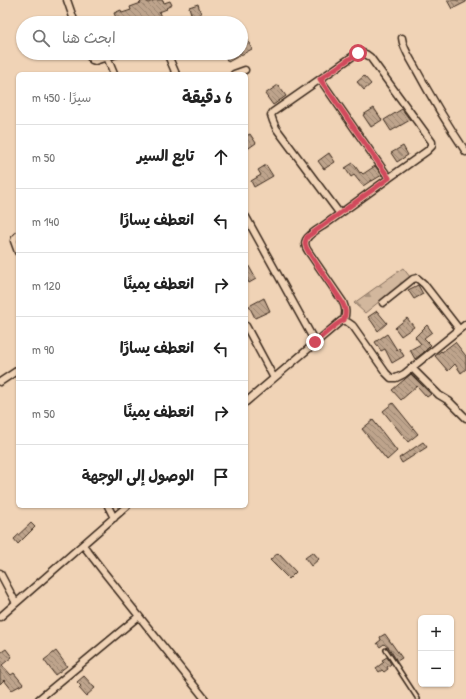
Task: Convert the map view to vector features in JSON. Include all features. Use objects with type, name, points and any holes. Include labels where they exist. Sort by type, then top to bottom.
[{"type":"street","points":[[67,0],[73,16]]},
{"type":"street","points":[[402,38],[404,46],[428,91],[466,152]]},
{"type":"street","points":[[248,400],[315,342],[344,320],[346,313],[345,308],[308,251],[305,243],[307,237],[340,214],[430,149],[432,146],[432,142],[370,57],[365,53],[356,54],[272,114],[276,128],[340,214]]},
{"type":"street","points":[[108,60],[113,72]]},
{"type":"street","points":[[170,60],[175,72]]},
{"type":"street","points":[[240,72],[245,70]]},
{"type":"street","points":[[320,79],[389,178]]},
{"type":"street","points":[[248,221],[315,342]]},
{"type":"street","points":[[16,237],[14,241],[16,246]]},
{"type":"street","points":[[383,303],[412,279],[417,278],[424,284],[459,329]]},
{"type":"street","points":[[344,320],[352,326],[386,373],[392,378],[396,378],[412,368],[466,324]]},
{"type":"street","points":[[248,330],[274,378]]},
{"type":"street","points":[[412,368],[439,395],[449,401],[466,418]]},
{"type":"street","points":[[0,382],[16,371]]},
{"type":"street","points":[[109,508],[114,518]]},
{"type":"street","points":[[0,617],[125,508]]},
{"type":"street","points":[[83,544],[205,699]]},
{"type":"street","points":[[0,573],[16,603]]},
{"type":"street","points":[[39,699],[139,616]]},
{"type":"lane","points":[[386,650],[418,699]]},
{"type":"green space","points":[[403,268],[410,277],[365,313],[354,303]]},
{"type":"building","points":[[147,0],[148,3],[155,0],[163,0],[164,3],[170,1],[172,5],[159,12],[160,16],[115,16],[114,13],[121,10],[122,13],[131,10],[130,7],[141,3],[140,2]]},
{"type":"building","points":[[447,0],[466,0],[466,2],[452,9]]},
{"type":"building","points":[[198,4],[201,14],[192,16],[189,7]]},
{"type":"building","points":[[248,41],[252,49],[248,51]]},
{"type":"building","points":[[364,76],[371,84],[364,90],[357,82]]},
{"type":"building","points":[[278,85],[286,96],[273,105],[265,94]]},
{"type":"building","points":[[374,108],[382,120],[371,127],[363,115]]},
{"type":"building","points":[[402,109],[410,120],[391,131],[384,120]]},
{"type":"building","points":[[250,134],[256,143],[248,149],[248,135]]},
{"type":"building","points":[[403,146],[408,155],[397,162],[391,153]]},
{"type":"building","points":[[329,153],[335,162],[324,169],[318,161]]},
{"type":"building","points":[[353,163],[360,173],[361,172],[363,174],[375,166],[382,175],[363,186],[354,175],[351,177],[345,168]]},
{"type":"building","points":[[266,165],[273,176],[254,187],[251,181],[261,175],[258,170]]},
{"type":"building","points":[[248,265],[256,279],[249,283],[248,281]]},
{"type":"building","points":[[418,285],[423,294],[414,299],[408,290]]},
{"type":"building","points":[[264,298],[270,311],[255,318],[249,306]]},
{"type":"building","points":[[377,311],[387,323],[378,331],[368,317]]},
{"type":"building","points":[[407,318],[414,327],[401,336],[395,328]]},
{"type":"building","points":[[427,325],[432,332],[424,338],[431,345],[415,359],[410,350],[421,344],[415,337]]},
{"type":"building","points":[[387,334],[397,350],[399,348],[404,356],[392,363],[385,349],[381,351],[375,342]]},
{"type":"building","points":[[455,342],[466,356],[466,369],[461,373],[455,364],[448,371],[435,356]]},
{"type":"building","points":[[411,374],[431,394],[427,397],[417,386],[401,400],[392,390]]},
{"type":"building","points":[[393,403],[418,434],[408,442],[383,411]]},
{"type":"building","points":[[373,420],[397,451],[387,460],[362,429]]},
{"type":"building","points":[[423,442],[427,447],[402,463],[399,458]]},
{"type":"building","points":[[31,523],[35,527],[18,544],[14,539]]},
{"type":"building","points":[[313,552],[319,559],[311,566],[305,558]]},
{"type":"building","points":[[278,553],[296,572],[289,579],[270,560]]},
{"type":"building","points":[[385,634],[402,658],[397,661],[389,648],[384,644],[380,647],[377,643],[381,640],[380,637]]},
{"type":"building","points":[[6,649],[12,657],[2,665],[11,675],[14,673],[23,684],[12,690],[4,680],[0,684],[0,653]]},
{"type":"building","points":[[56,651],[67,666],[55,675],[44,660]]},
{"type":"building","points":[[387,657],[391,664],[384,672],[382,670],[379,672],[376,668],[384,662],[382,660]]},
{"type":"building","points":[[84,676],[95,688],[86,696],[79,688],[81,686],[77,682]]},
{"type":"route","points":[[315,342],[344,320],[346,313],[342,302],[308,251],[305,240],[307,237],[389,178],[320,79],[358,53]]}]
